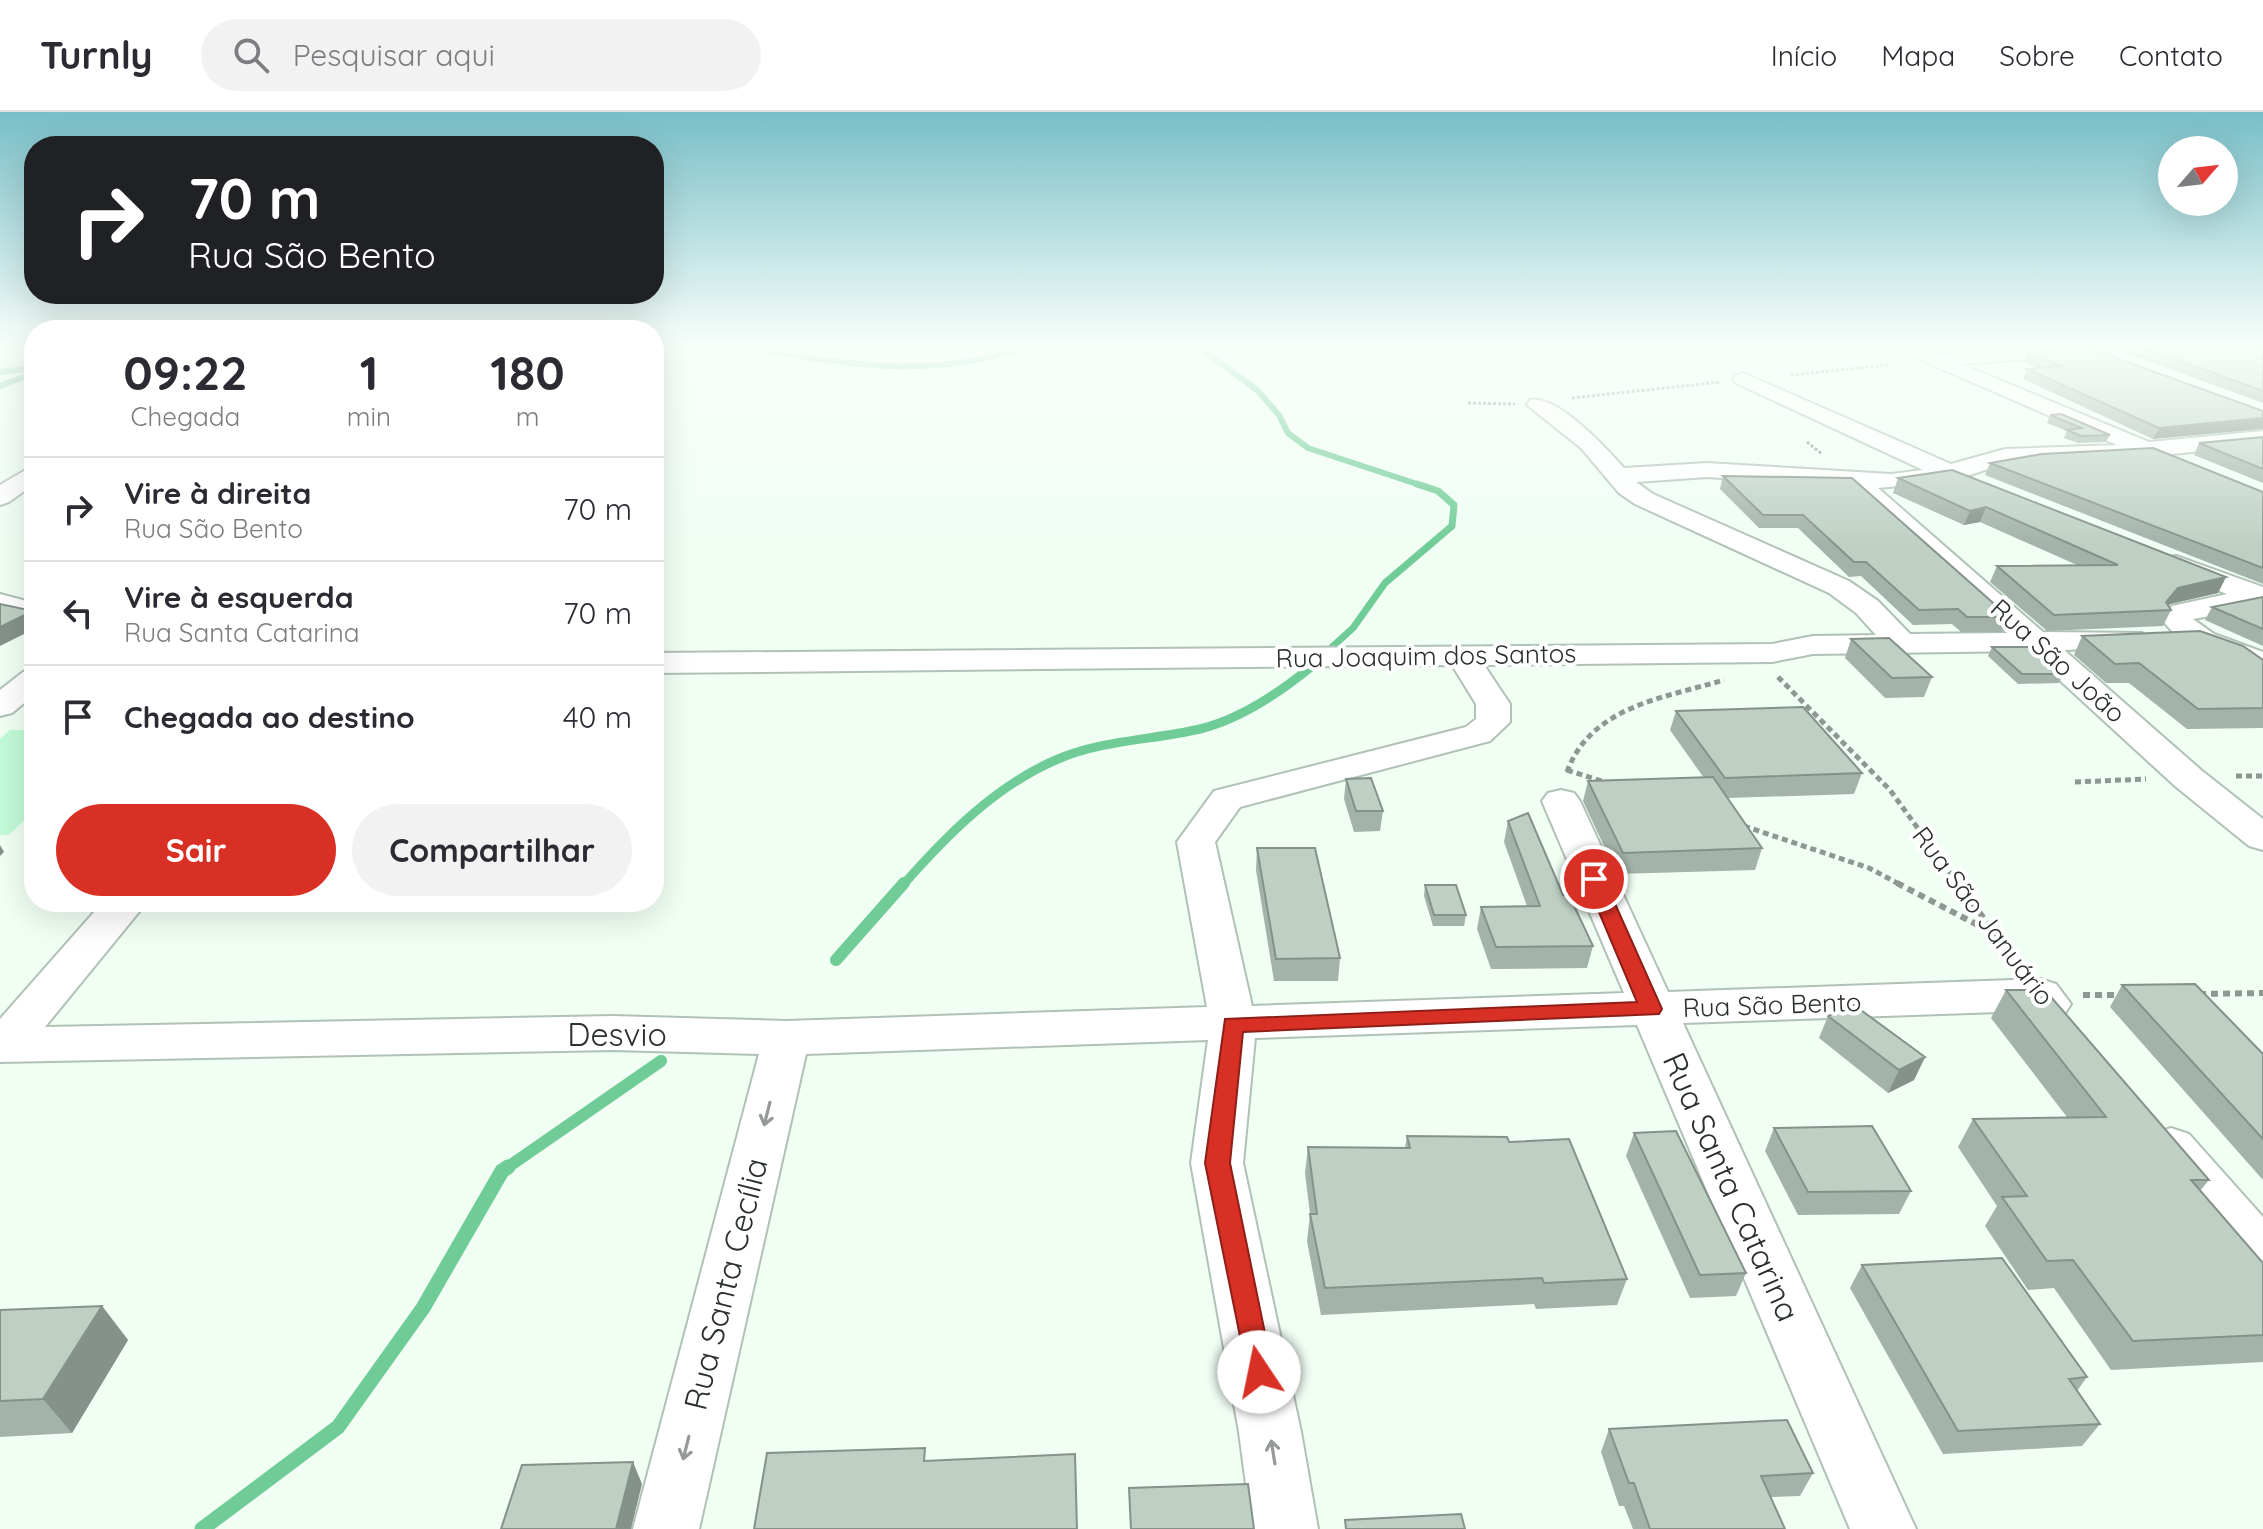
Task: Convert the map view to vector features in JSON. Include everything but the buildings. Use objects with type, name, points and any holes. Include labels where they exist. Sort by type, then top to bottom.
[{"type":"street","points":[[1549,413],[1589,443],[1628,488],[1664,510],[1839,587],[1867,607],[1901,643]]},
{"type":"street","points":[[1818,413],[1992,490]]},
{"type":"street","points":[[2061,413],[2192,466]]},
{"type":"street","points":[[1619,476],[1707,470],[1856,481],[1922,479],[2005,456],[2076,456],[2263,438]]},
{"type":"street","points":[[0,497],[24,479]]},
{"type":"street","name":"Rua São João","points":[[1856,481],[2188,778],[2263,838]]},
{"type":"street","points":[[2155,555],[2262,597]]},
{"type":"street","points":[[2262,597],[2183,612],[2176,618],[2181,627],[2198,637],[2263,663]]},
{"type":"street","points":[[0,603],[24,609]]},
{"type":"street","name":"Rua Joaquim dos Santos","points":[[664,663],[1462,656],[1770,660],[1813,645],[2041,644],[2198,637]]},
{"type":"street","points":[[1285,1529],[1270,1432],[1217,1163],[1233,1024],[1196,842],[1227,799],[1478,734],[1493,722],[1493,704],[1462,656]]},
{"type":"street","points":[[0,706],[24,687]]},
{"type":"street","name":"Rua Santa Catarina","points":[[1564,785],[1651,1009],[1883,1529]]},
{"type":"street","points":[[2,1045],[117,912]]},
{"type":"street","name":"Rua São Bento","points":[[1233,1024],[2040,995]]},
{"type":"street","name":"Rua São Januário","points":[[2040,995],[2081,1043]]},
{"type":"street","name":"Desvio","points":[[2,1045],[613,1033],[786,1038],[1233,1024]]},
{"type":"street","name":"Rua Santa Cecília","points":[[666,1529],[786,1038]]},
{"type":"street","points":[[2141,1114],[2263,1255]]},
{"type":"path","points":[[1613,784],[1564,785],[1571,752],[1607,718],[1770,660]]},
{"type":"path","name":"Rua São Januário","points":[[1770,660],[1890,790],[2040,995]]},
{"type":"path","points":[[1734,822],[1869,868],[1996,934]]},
{"type":"path","points":[[2183,994],[2263,993]]},
{"type":"path","points":[[2040,995],[2136,994]]},
{"type":"green space","points":[[10,730],[24,730],[24,821],[9,835],[0,835],[0,739]]},
{"type":"waterway","points":[[1277,413],[1288,433],[1308,448],[1423,486]]},
{"type":"waterway","points":[[1417,484],[1423,486]]},
{"type":"waterway","points":[[1332,647],[1353,628],[1385,583],[1452,526],[1454,505],[1438,491],[1423,486]]},
{"type":"waterway","points":[[903,885],[973,813],[1035,770],[1093,748],[1215,725],[1259,704],[1311,667]]},
{"type":"waterway","points":[[836,960],[904,883]]},
{"type":"waterway","points":[[505,1169],[661,1061]]},
{"type":"waterway","points":[[202,1529],[338,1427],[423,1308],[505,1169]]},
{"type":"route","points":[[1259,1372],[1217,1163],[1233,1024],[1651,1009],[1594,879]]}]
